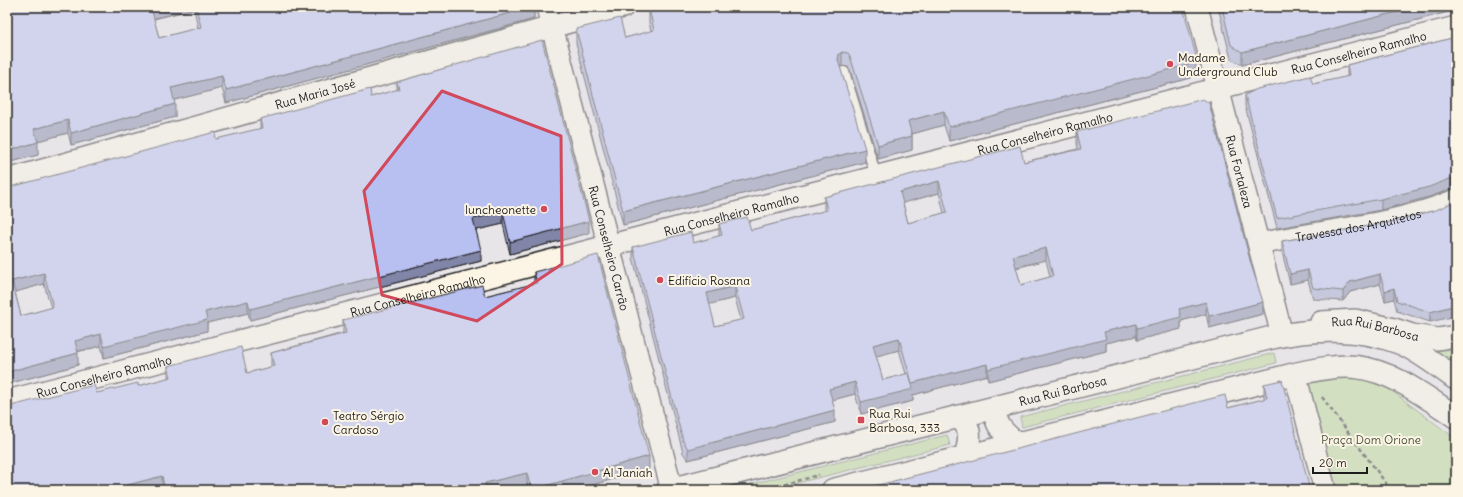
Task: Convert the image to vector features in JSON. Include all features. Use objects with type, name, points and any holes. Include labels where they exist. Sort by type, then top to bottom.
[{"type":"main road","name":"Rua Rui Barbosa","points":[[671,490],[1282,335],[1305,332]]},
{"type":"main road","points":[[1305,332],[1365,332],[1401,343],[1456,380]]},
{"type":"main road","points":[[833,490],[1299,373],[1355,367],[1385,374],[1456,417]]},
{"type":"main road","points":[[998,407],[995,410],[998,426],[1017,444]]},
{"type":"main road","points":[[958,417],[964,421],[970,433],[966,457]]},
{"type":"street","name":"Rua Conselheiro Carrão","points":[[547,7],[671,490]]},
{"type":"street","name":"Rua Maria José","points":[[7,180],[623,7]]},
{"type":"street","name":"Rua Fortaleza","points":[[1197,7],[1282,335]]},
{"type":"street","name":"Rua Conselheiro Ramalho","points":[[7,401],[1456,26]]},
{"type":"street","name":"Travessa dos Arquitetos","points":[[1259,244],[1379,222],[1418,213],[1456,200]]},
{"type":"street","name":"Rua Rui Barbosa","points":[[1305,332],[1319,323],[1355,320],[1425,337],[1438,339],[1456,336]]},
{"type":"street","points":[[1299,373],[1325,490]]},
{"type":"lane","points":[[844,72],[876,176]]},
{"type":"path","points":[[1299,373],[1391,490]]},
{"type":"path","points":[[1453,490],[1456,486]]},
{"type":"highlighted area","points":[[442,91],[561,136],[562,264],[477,321],[382,295],[364,191]]},
{"type":"green space","points":[[1456,349],[1456,369],[1424,352]]},
{"type":"green space","points":[[1274,353],[1276,363],[1022,427],[1020,417]]},
{"type":"green space","name":"Praça Dom Orione","points":[[1333,378],[1368,380],[1385,386],[1456,439],[1456,490],[1331,490],[1304,384]]},
{"type":"green space","points":[[947,435],[950,445],[769,490],[728,490]]},
{"type":"building","points":[[7,7],[151,7],[159,38],[201,27],[196,7],[532,7],[226,90],[222,76],[171,88],[175,104],[71,133],[68,120],[34,129],[38,142],[7,151]]},
{"type":"building","points":[[656,7],[1183,7],[1196,56],[1191,64],[949,127],[944,111],[908,121],[912,136],[878,145],[850,56],[848,53],[842,52],[839,54],[838,60],[865,149],[623,211],[576,29],[620,18],[625,38],[654,30],[649,9]]},
{"type":"building","points":[[1222,7],[1416,7],[1242,52],[1231,45]]},
{"type":"building","points":[[1456,37],[1456,178],[1452,178],[1429,187],[1381,199],[1277,218],[1245,95],[1257,89],[1310,76],[1313,84],[1349,76],[1347,65]]},
{"type":"building","points":[[542,40],[589,221],[510,242],[503,212],[473,219],[481,250],[250,309],[248,301],[205,312],[207,320],[104,346],[101,334],[75,341],[78,353],[7,372],[7,188],[215,132],[216,139],[262,128],[260,119],[370,89],[371,97],[399,89],[397,82]],"holes":[[[44,273],[53,307],[21,316],[12,281]]]},
{"type":"building","points":[[1203,99],[1209,103],[1251,264],[1263,302],[1209,316],[1206,302],[1179,309],[1181,317],[1137,328],[1136,324],[1104,332],[1106,339],[988,369],[987,364],[912,383],[899,338],[873,345],[883,380],[909,373],[913,389],[861,402],[855,382],[829,389],[835,410],[688,449],[683,441],[633,247],[691,232],[693,243],[722,235],[719,224],[747,217],[751,230],[827,210],[824,197],[1020,146],[1024,162],[1081,149],[1077,132]],"holes":[[[939,181],[947,212],[908,223],[900,192]],[[1046,248],[1053,276],[1021,285],[1013,256]],[[735,286],[744,319],[715,326],[707,293]]]},
{"type":"building","points":[[1456,201],[1456,305],[1430,312],[1397,301],[1394,288],[1385,291],[1380,274],[1350,282],[1343,291],[1313,288],[1308,270],[1290,274],[1282,241],[1386,223],[1436,210]]},
{"type":"building","points":[[598,255],[649,456],[531,490],[527,473],[485,483],[487,490],[165,490],[162,476],[108,490],[7,490],[7,407],[94,385],[97,393],[138,383],[138,386],[171,377],[168,366],[241,347],[247,373],[274,366],[271,353],[346,333],[343,320],[482,285],[485,296],[537,283],[534,272]]},
{"type":"building","points":[[1282,380],[1310,490],[859,490],[1225,395],[1228,408],[1267,398],[1264,384]]},
{"type":"place","name":"Madame Underground Club","points":[[1170,64]]},
{"type":"place","name":"luncheonette","points":[[544,209]]},
{"type":"place","name":"Edifício Rosana","points":[[660,280]]},
{"type":"place","name":"Rua Rui Barbosa, 333","points":[[861,420]]},
{"type":"place","name":"Teatro Sérgio Cardoso","points":[[325,422]]},
{"type":"place","name":"Al Janiah","points":[[595,472]]}]
